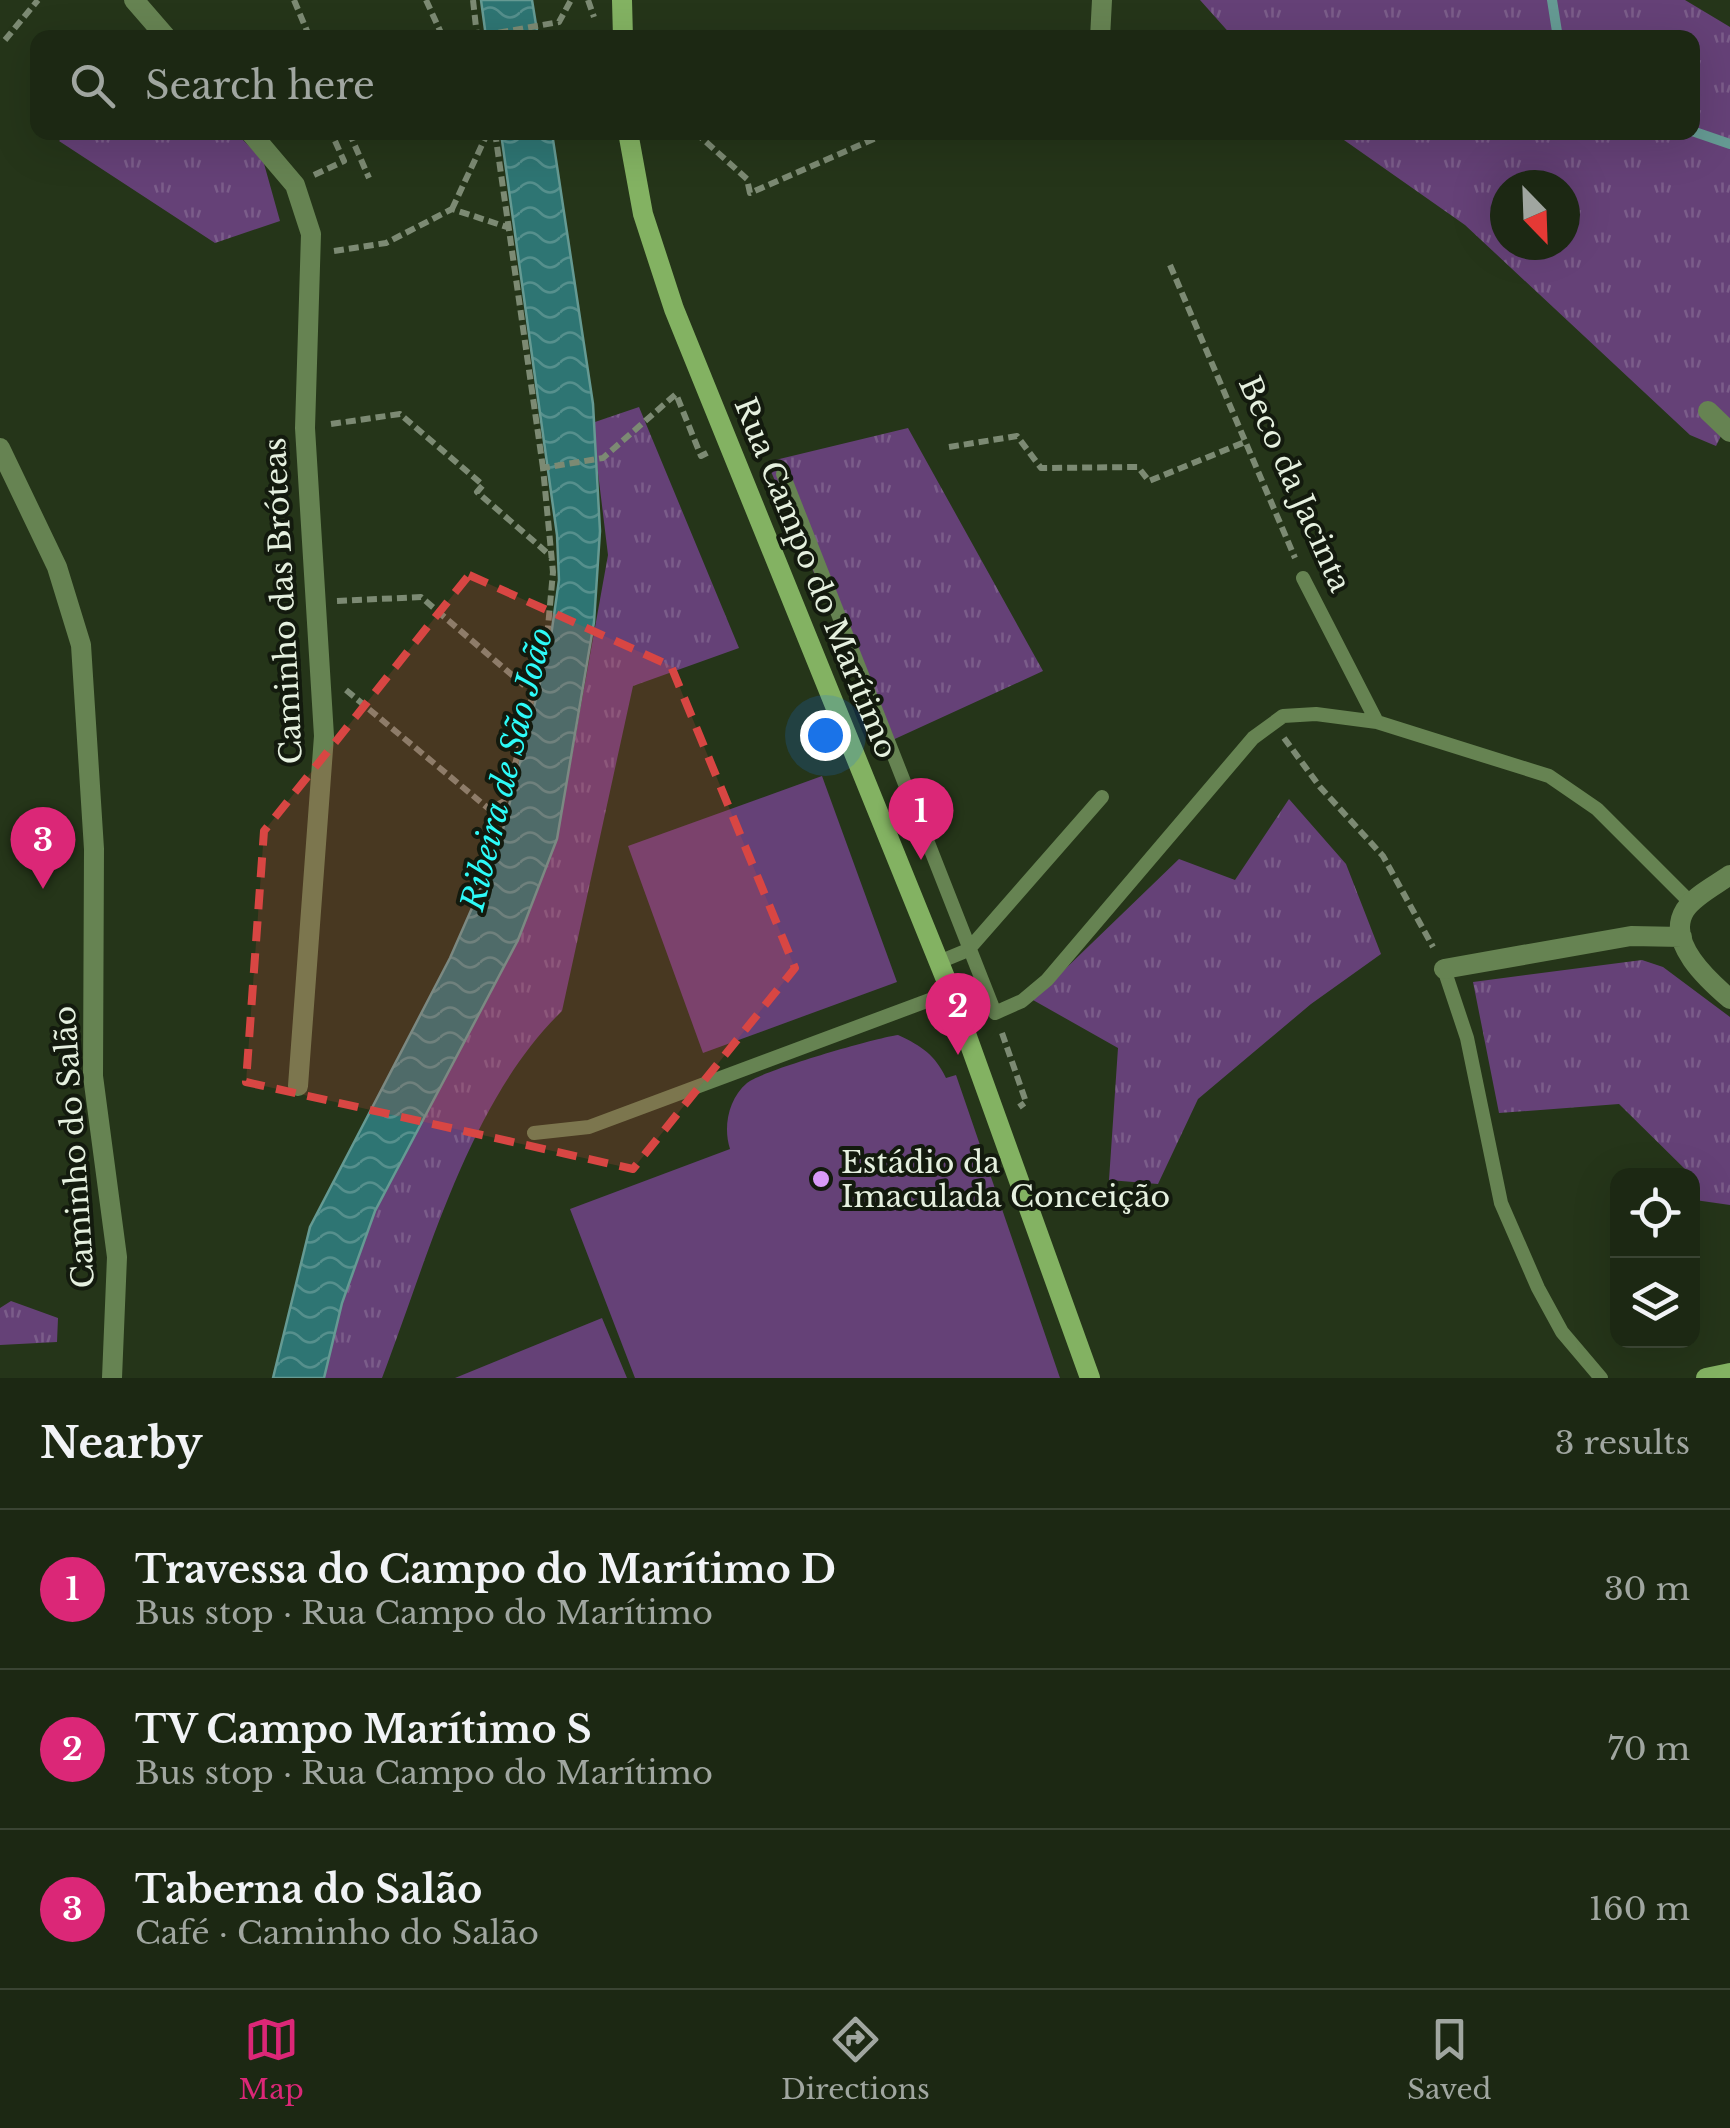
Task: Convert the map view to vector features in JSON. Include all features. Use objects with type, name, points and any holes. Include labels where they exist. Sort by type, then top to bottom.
[{"type":"main road","points":[[622,0],[623,30]]},
{"type":"main road","name":"Rua Campo do Marítimo","points":[[629,140],[642,214],[674,308],[951,992],[1090,1378]]},
{"type":"main road","points":[[1706,1378],[1730,1374]]},
{"type":"street","points":[[134,0],[160,30]]},
{"type":"street","points":[[1100,30],[1102,0]]},
{"type":"street","name":"Caminho das Bróteas","points":[[257,140],[295,184],[306,209],[311,252],[305,428],[324,736],[298,1086]]},
{"type":"street","points":[[1708,411],[1730,432]]},
{"type":"street","name":"Caminho do Salão","points":[[0,448],[58,566],[81,646],[94,850],[93,1076],[117,1257],[112,1378]]},
{"type":"street","points":[[1730,876],[1692,903],[1681,921],[1682,936],[1707,980],[1730,998]]},
{"type":"street","points":[[1444,969],[1631,936],[1682,936]]},
{"type":"lane","points":[[783,474],[994,1013],[1022,1001],[1047,980],[1271,721],[1316,714],[1377,722],[1572,788],[1692,903]]},
{"type":"lane","name":"Beco da Jacinta","points":[[1303,578],[1377,722]]},
{"type":"lane","points":[[939,962],[968,950],[1102,797]]},
{"type":"lane","points":[[1444,969],[1466,1038],[1501,1203],[1546,1303],[1601,1378]]},
{"type":"lane","points":[[534,1133],[589,1127],[951,992]]},
{"type":"path","points":[[4,40],[38,0]]},
{"type":"path","points":[[294,0],[307,30]]},
{"type":"path","points":[[426,0],[440,30]]},
{"type":"path","points":[[472,0],[480,30]]},
{"type":"path","points":[[523,30],[559,22],[571,0]]},
{"type":"path","points":[[588,0],[594,25]]},
{"type":"path","points":[[295,184],[344,162],[334,140]]},
{"type":"path","points":[[353,140],[369,178]]},
{"type":"path","points":[[311,252],[386,243],[452,208],[487,140]]},
{"type":"path","points":[[320,668],[489,809],[506,800],[546,638],[553,557],[546,467],[510,228],[493,140]]},
{"type":"path","points":[[703,140],[747,179],[750,193],[872,140]]},
{"type":"path","points":[[452,208],[510,228]]},
{"type":"path","name":"Beco da Jacinta","points":[[1170,265],[1303,578]]},
{"type":"path","points":[[546,467],[604,458],[676,394],[701,456]]},
{"type":"path","points":[[305,428],[400,414],[483,485],[477,492],[553,557]]},
{"type":"path","points":[[949,447],[1017,436],[1041,468],[1138,467],[1149,482],[1245,442]]},
{"type":"path","points":[[316,602],[420,596],[533,693]]},
{"type":"path","points":[[1271,721],[1320,787],[1383,856],[1444,969]]},
{"type":"path","points":[[1002,1033],[1026,1102],[1018,1107]]},
{"type":"highlighted area","points":[[469,575],[671,666],[795,968],[633,1169],[246,1082],[264,831]]},
{"type":"green space","points":[[1200,0],[1685,0],[1730,27],[1730,418],[1716,446],[1690,435],[1502,260],[1580,260],[1580,170],[1490,170],[1490,248],[1465,225],[1344,140],[1700,140],[1700,30],[1227,30]]},
{"type":"green space","points":[[243,140],[263,160],[280,221],[215,243],[59,141]]},
{"type":"green space","points":[[639,407],[739,648],[633,686],[562,1011],[529,1048],[476,1135],[454,1183],[382,1378],[324,1378],[342,1303],[375,1211],[518,940],[557,839],[608,555],[592,423]]},
{"type":"green space","points":[[908,428],[1043,671],[886,743],[767,462]]},
{"type":"green space","points":[[822,776],[897,982],[703,1053],[628,846]]},
{"type":"green space","points":[[1289,799],[1346,864],[1381,954],[1311,1004],[1198,1099],[1158,1184],[1109,1180],[1118,1048],[1033,1000],[1179,859],[1235,880]]},
{"type":"green space","points":[[1642,960],[1663,967],[1730,1017],[1730,1205],[1700,1201],[1700,1168],[1684,1168],[1619,1104],[1499,1113],[1473,982]]},
{"type":"green space","name":"Estádio da Imaculada Conceição","points":[[898,1035],[927,1052],[946,1078],[956,1075],[1060,1378],[635,1378],[570,1209],[730,1149],[727,1123],[731,1105],[747,1083],[819,1056]]},
{"type":"green space","points":[[11,1301],[58,1318],[57,1342],[0,1345],[0,1308]]},
{"type":"green space","points":[[602,1318],[627,1378],[455,1378]]},
{"type":"water","points":[[481,0],[532,0],[537,30],[485,30]]},
{"type":"water","points":[[502,140],[553,140],[593,404],[600,531],[594,622],[557,839],[518,940],[375,1211],[342,1303],[324,1378],[273,1378],[310,1227],[450,958],[498,849],[550,643],[559,580],[557,535]]},
{"type":"waterway","points":[[1552,0],[1557,30]]},
{"type":"waterway","points":[[1700,134],[1730,144]]},
{"type":"place","name":"Travessa do Campo do Marítimo D","points":[[921,860]]},
{"type":"place","name":"Taberna do Salão","points":[[43,889]]},
{"type":"place","name":"TV Campo Marítimo S","points":[[958,1055]]},
{"type":"place","name":"Estádio da Imaculada Conceição","points":[[821,1179]]},
{"type":"water label","name":"Ribeira de São João","points":[[507,769]]}]
